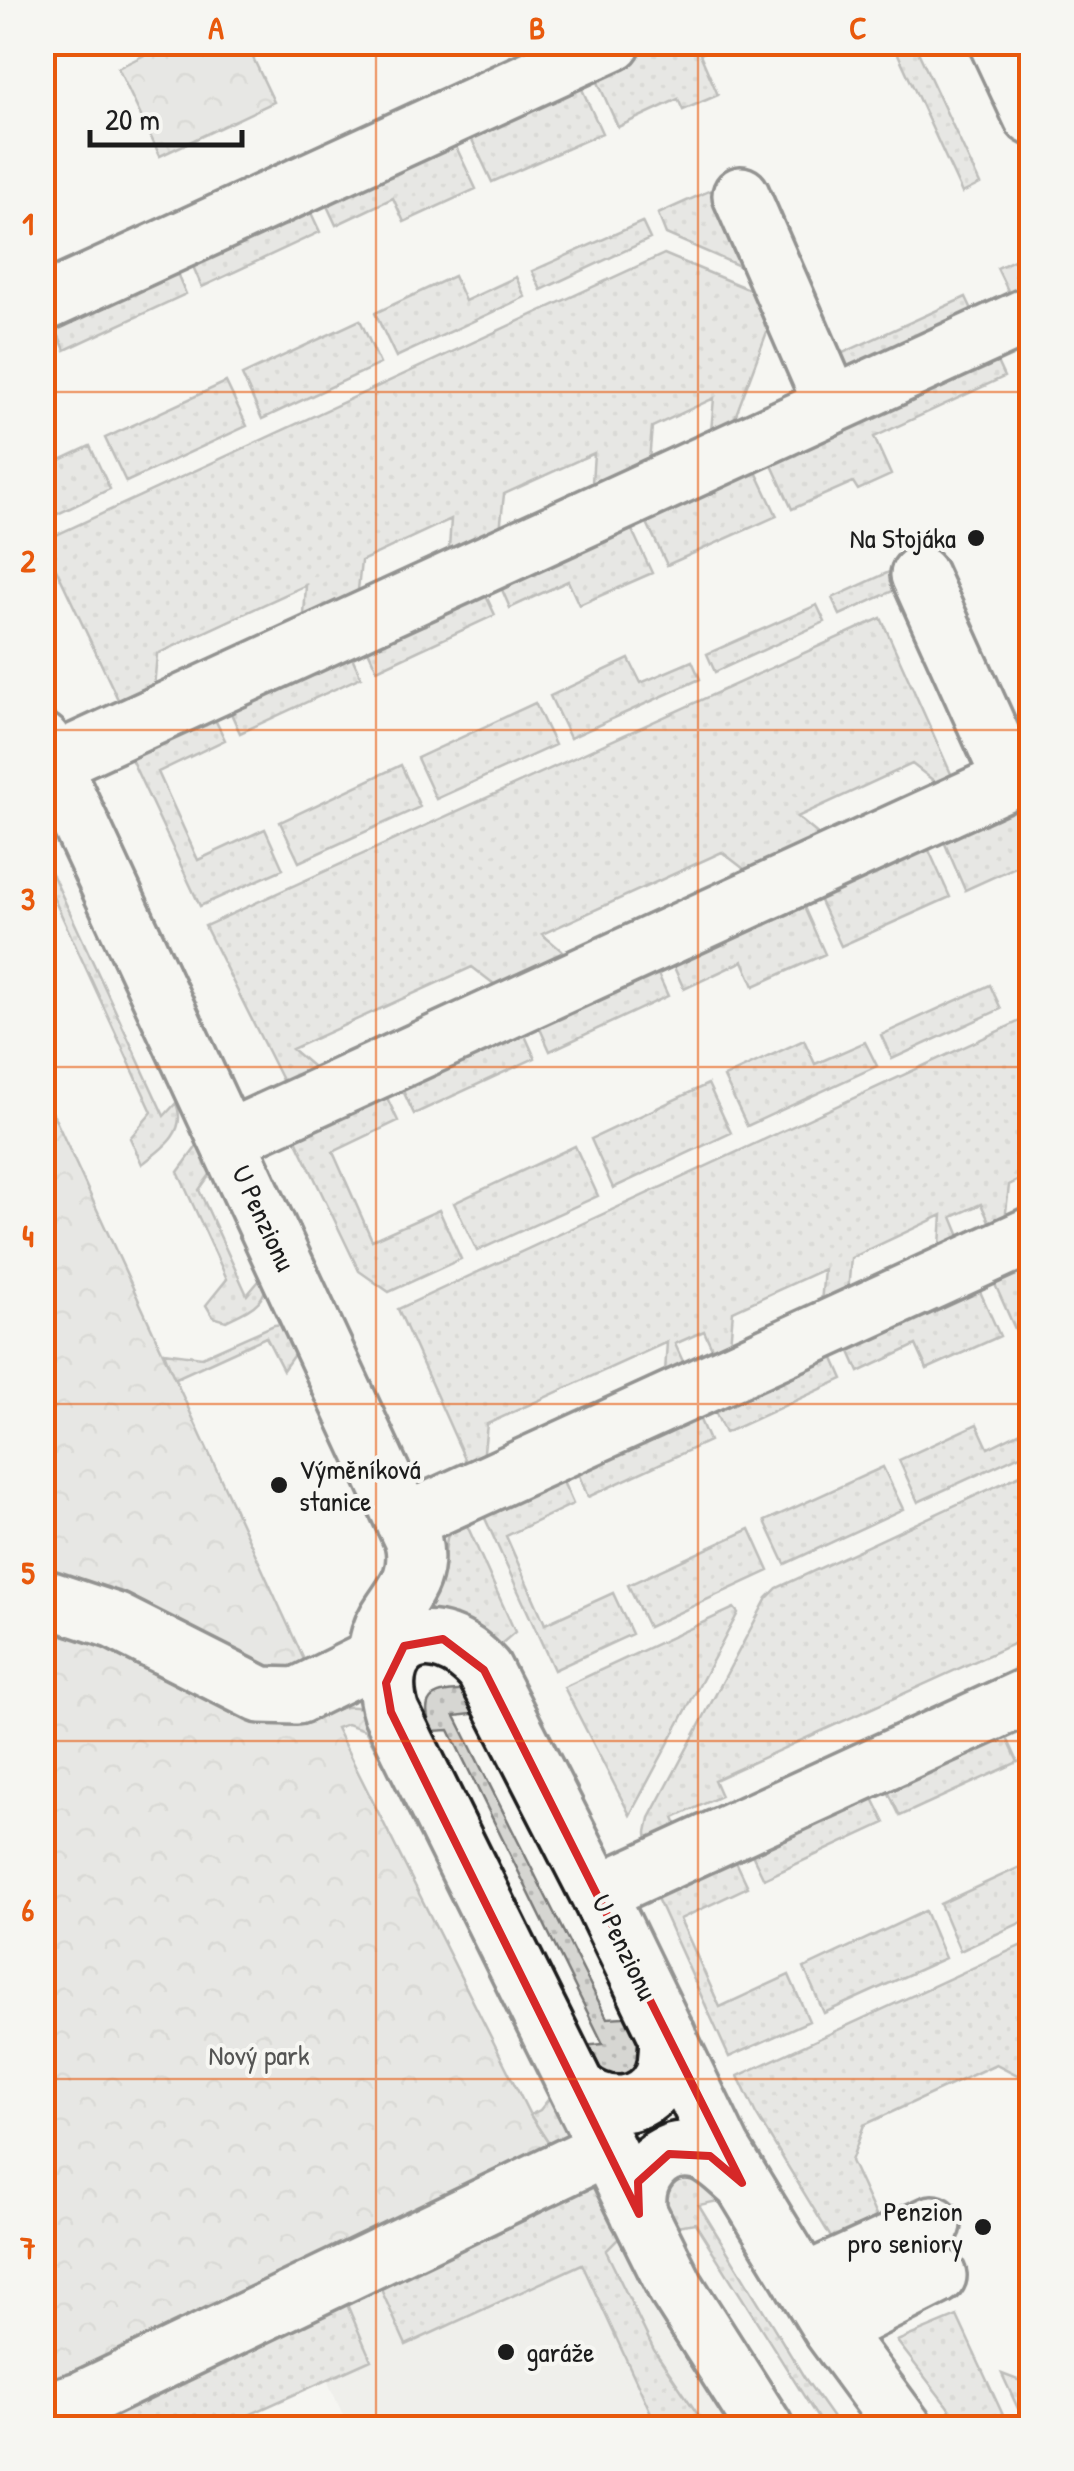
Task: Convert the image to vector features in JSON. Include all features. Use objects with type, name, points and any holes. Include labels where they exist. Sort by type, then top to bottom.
[{"type":"street","points":[[42,304],[613,42]]},
{"type":"street","points":[[998,42],[1032,117]]},
{"type":"street","points":[[740,194],[832,404]]},
{"type":"street","points":[[48,752],[1032,314]]},
{"type":"street","points":[[227,1139],[1022,774],[919,575]]},
{"type":"street","name":"U Penzionu","points":[[48,752],[404,1522],[416,1557],[415,1571],[410,1586],[377,1634],[382,1679]]},
{"type":"street","points":[[404,1522],[1032,1234]]},
{"type":"street","points":[[42,1598],[115,1621],[261,1695],[297,1696],[362,1664],[382,1679],[391,1712],[638,2214],[676,2288],[765,2428]]},
{"type":"street","name":"U Penzionu","points":[[382,1679],[396,1655],[415,1642],[443,1639],[463,1649],[484,1670],[742,2183]]},
{"type":"street","points":[[598,1893],[1032,1694]]},
{"type":"street","points":[[578,2088],[591,2100],[604,2104],[639,2100],[661,2080],[668,2036]]},
{"type":"street","points":[[638,2214],[638,2182],[653,2164],[685,2150],[710,2156],[742,2183],[832,2330],[904,2428]]},
{"type":"street","points":[[42,2412],[83,2399],[594,2154]]},
{"type":"street","points":[[803,2283],[936,2250],[832,2330]]},
{"type":"highlighted area","points":[[443,1639],[484,1670],[742,2183],[710,2156],[669,2154],[638,2182],[639,2214],[391,1712],[386,1683],[404,1646]]},
{"type":"shaded area","points":[[601,2168],[746,2428],[349,2428],[327,2380],[371,2360],[342,2293]]},
{"type":"green space","points":[[171,42],[246,43],[274,102],[160,156],[118,68]]},
{"type":"green space","points":[[655,43],[725,43],[700,54],[718,95],[683,110],[678,99],[618,127],[593,71]]},
{"type":"green space","points":[[893,43],[914,43],[980,184],[962,193]]},
{"type":"green space","points":[[577,78],[602,133],[492,182],[467,129]]},
{"type":"green space","points":[[451,136],[476,189],[404,222],[393,198],[336,225],[322,195]]},
{"type":"green space","points":[[720,186],[760,275],[666,234],[658,214]]},
{"type":"green space","points":[[306,202],[320,232],[202,287],[189,257]]},
{"type":"green space","points":[[642,222],[650,239],[541,290],[532,271]]},
{"type":"green space","points":[[1031,252],[1031,295],[1014,303],[997,268]]},
{"type":"green space","points":[[664,254],[772,299],[774,313],[731,428],[710,443],[714,398],[652,427],[648,472],[591,498],[594,453],[504,494],[499,540],[448,563],[451,519],[361,561],[357,600],[303,630],[306,585],[157,654],[153,699],[124,712],[43,541]]},
{"type":"green space","points":[[173,264],[186,294],[65,350],[52,320]]},
{"type":"green space","points":[[454,276],[465,301],[516,277],[525,297],[396,357],[375,313]]},
{"type":"green space","points":[[966,297],[977,320],[850,369],[836,356]]},
{"type":"green space","points":[[360,320],[380,364],[262,419],[242,375]]},
{"type":"green space","points":[[991,349],[1004,377],[874,437],[891,475],[858,490],[853,482],[792,509],[766,452]]},
{"type":"green space","points":[[226,382],[247,426],[126,482],[105,438]]},
{"type":"green space","points":[[90,446],[110,489],[43,521],[43,468]]},
{"type":"green space","points":[[750,459],[777,516],[667,565],[641,510]]},
{"type":"green space","points":[[626,517],[652,573],[579,605],[568,581],[510,608],[496,576]]},
{"type":"green space","points":[[898,568],[906,585],[840,615],[832,598]]},
{"type":"green space","points":[[480,583],[495,615],[377,670],[362,637]]},
{"type":"green space","points":[[817,605],[825,622],[715,672],[707,654]]},
{"type":"green space","points":[[881,618],[957,787],[947,791],[912,764],[797,817],[831,845],[757,879],[722,852],[542,934],[575,962],[507,994],[472,967],[292,1049],[326,1078],[289,1094],[205,926]]},
{"type":"green space","points":[[346,644],[361,677],[240,733],[225,700]]},
{"type":"green space","points":[[629,659],[641,683],[692,661],[700,679],[570,738],[550,696]]},
{"type":"green space","points":[[535,703],[555,745],[436,799],[417,758]]},
{"type":"green space","points":[[209,707],[225,740],[158,772],[198,860],[265,829],[283,869],[200,906],[125,746]]},
{"type":"green space","points":[[401,765],[420,807],[299,862],[280,822]]},
{"type":"green space","points":[[1031,791],[1031,860],[965,890],[939,830]]},
{"type":"green space","points":[[923,837],[950,897],[841,946],[814,888]]},
{"type":"green space","points":[[42,852],[164,1116],[176,1103],[176,1131],[165,1146],[142,1164],[130,1138],[152,1112],[43,875]]},
{"type":"green space","points":[[798,894],[825,954],[754,986],[743,961],[684,989],[668,954]]},
{"type":"green space","points":[[652,961],[668,996],[550,1051],[534,1015]]},
{"type":"green space","points":[[990,985],[1001,1009],[892,1059],[881,1035]]},
{"type":"green space","points":[[1031,1016],[1031,1174],[1009,1185],[1004,1230],[995,1234],[981,1204],[952,1217],[961,1239],[939,1260],[942,1215],[851,1258],[847,1302],[820,1315],[824,1269],[733,1311],[729,1356],[718,1361],[704,1331],[675,1344],[685,1366],[664,1387],[667,1342],[487,1424],[482,1469],[472,1475],[398,1309]]},
{"type":"green space","points":[[519,1022],[535,1058],[414,1114],[397,1078]]},
{"type":"green space","points":[[804,1040],[815,1064],[865,1042],[877,1066],[747,1126],[724,1077]]},
{"type":"green space","points":[[708,1084],[731,1133],[613,1188],[591,1139]]},
{"type":"green space","points":[[381,1085],[398,1121],[333,1152],[372,1240],[439,1210],[461,1259],[389,1292],[359,1271],[290,1127]]},
{"type":"green space","name":"Nový park","points":[[42,1090],[328,1712],[352,1706],[368,1712],[393,1747],[382,1761],[365,1730],[347,1724],[336,1728],[530,2115],[555,2153],[42,2399]]},
{"type":"green space","points":[[206,1134],[219,1162],[199,1190],[247,1295],[269,1269],[266,1290],[258,1302],[226,1321],[213,1317],[206,1305],[227,1279],[178,1172]]},
{"type":"green space","points":[[575,1146],[598,1196],[477,1251],[454,1203]]},
{"type":"green space","points":[[1031,1252],[1031,1322],[1015,1329],[989,1271]]},
{"type":"green space","points":[[974,1278],[1000,1336],[927,1369],[916,1345],[859,1372],[844,1338]]},
{"type":"green space","points":[[284,1324],[303,1342],[283,1370],[266,1337],[174,1379],[164,1352],[202,1357]]},
{"type":"green space","points":[[828,1345],[843,1379],[725,1433],[709,1399]]},
{"type":"green space","points":[[694,1406],[709,1441],[588,1497],[573,1461]]},
{"type":"green space","points":[[977,1424],[988,1448],[1031,1427],[1031,1450],[918,1502],[899,1460]]},
{"type":"green space","points":[[883,1467],[903,1509],[785,1564],[765,1521]]},
{"type":"green space","points":[[557,1468],[573,1504],[506,1536],[545,1624],[613,1593],[632,1634],[554,1670],[479,1505]]},
{"type":"green space","points":[[1031,1470],[1031,1642],[1028,1637],[714,1780],[721,1796],[674,1818],[682,1837],[649,1852],[650,1818],[767,1598],[777,1588]]},
{"type":"green space","points":[[461,1512],[515,1632],[493,1651],[422,1618],[441,1578],[447,1538]]},
{"type":"green space","points":[[750,1529],[769,1571],[648,1627],[628,1585]]},
{"type":"green space","points":[[734,1608],[738,1613],[630,1815],[564,1687]]},
{"type":"green space","points":[[477,1690],[488,1712],[455,1716],[607,2018],[641,2016],[653,2052],[617,2086],[573,2047],[603,2044],[449,1730],[432,1731],[427,1707],[430,1700],[444,1693]]},
{"type":"green space","points":[[1002,1727],[1018,1762],[900,1816],[883,1781]]},
{"type":"green space","points":[[868,1788],[885,1823],[764,1879],[747,1844]]},
{"type":"green space","points":[[731,1851],[748,1887],[680,1919],[720,2007],[789,1975],[809,2021],[729,2057],[652,1887]]},
{"type":"green space","points":[[1031,1862],[1031,1918],[960,1951],[940,1904]]},
{"type":"green space","points":[[925,1911],[945,1958],[824,2013],[804,1968]]},
{"type":"green space","points":[[1031,1941],[1031,2082],[996,2064],[864,2125],[851,2161],[882,2229],[838,2249],[756,2114],[738,2076]]},
{"type":"green space","points":[[561,2083],[587,2138],[555,2153],[530,2115],[540,2110]]},
{"type":"green space","points":[[601,2168],[630,2227],[606,2251],[654,2350],[707,2428],[658,2428],[582,2264],[406,2345],[375,2276]]},
{"type":"green space","points":[[686,2169],[732,2198],[699,2205],[804,2377],[840,2428],[824,2428],[695,2223],[663,2228],[657,2188]]},
{"type":"green space","points":[[342,2293],[371,2360],[220,2428],[102,2428],[98,2418]]},
{"type":"green space","points":[[957,2316],[1009,2428],[964,2428],[897,2341]]},
{"type":"green space","points":[[1002,2374],[1031,2385],[1031,2428],[1027,2428]]},
{"type":"place","name":"Na Stojáka","points":[[976,538]]},
{"type":"place","name":"Výměníková stanice","points":[[279,1485]]},
{"type":"place","name":"Penzion pro seniory","points":[[983,2227]]},
{"type":"place","name":"garáže","points":[[506,2352]]}]
